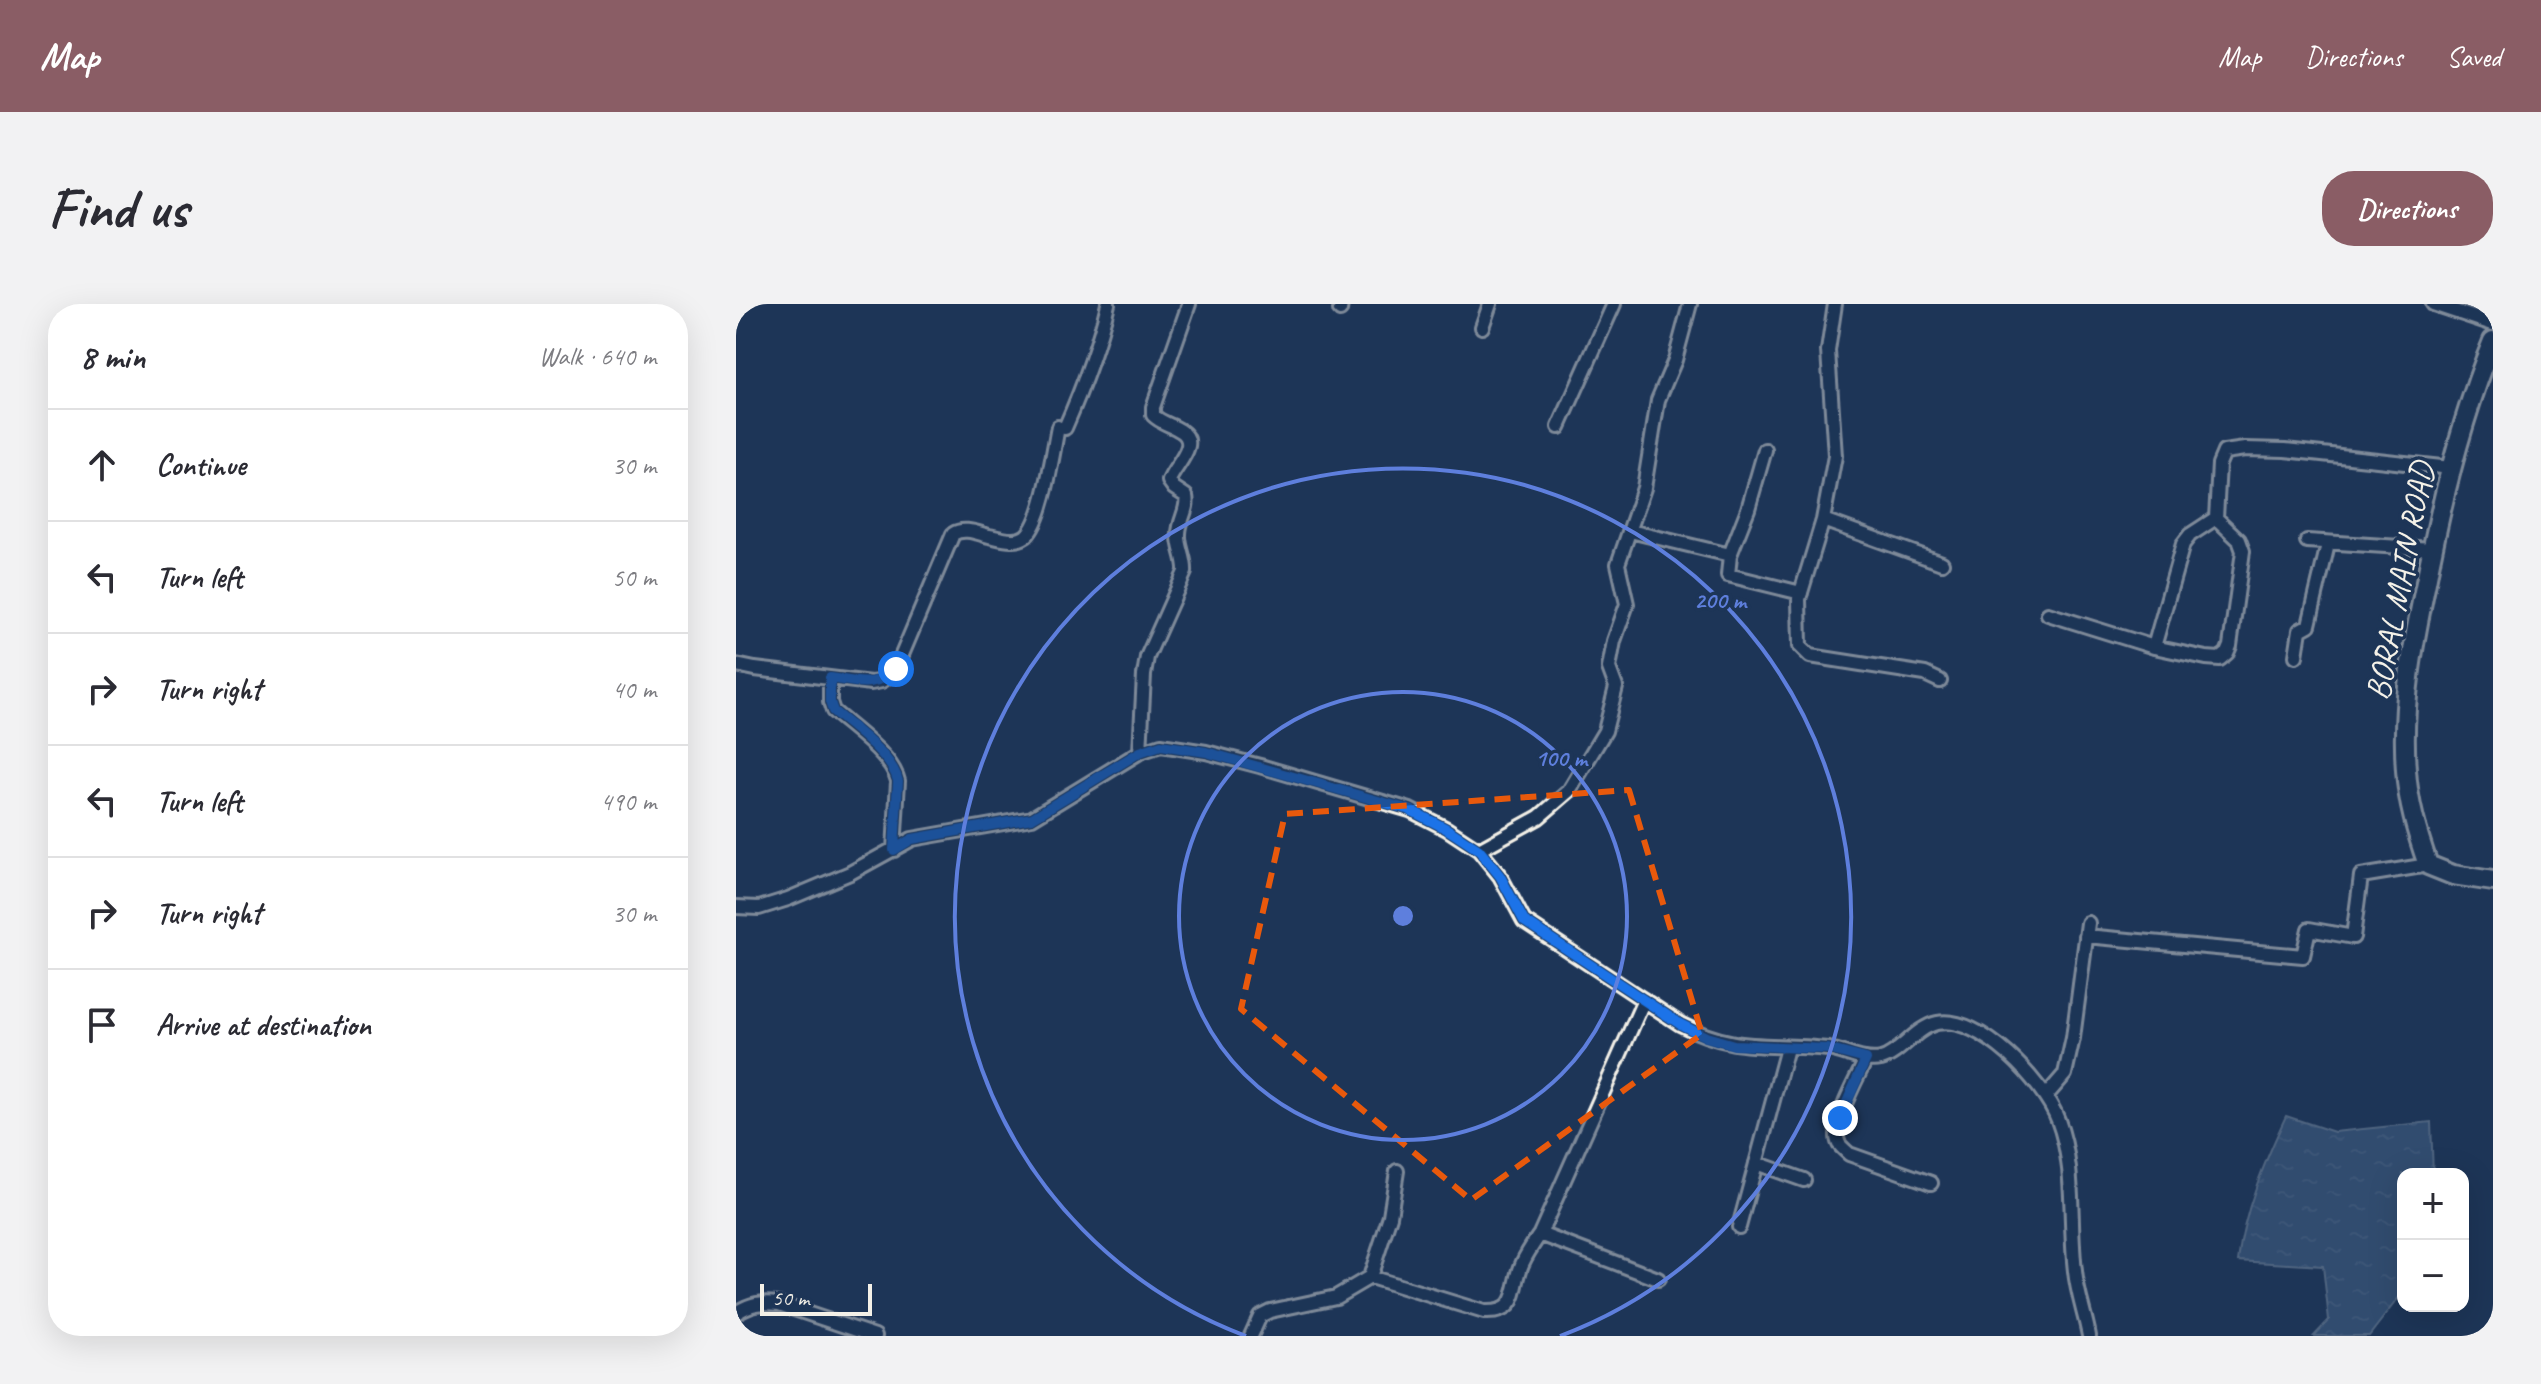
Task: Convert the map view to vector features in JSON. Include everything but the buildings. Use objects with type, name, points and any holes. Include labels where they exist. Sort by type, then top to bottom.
[{"type":"main road","name":"BORAL MAIN ROAD","points":[[2428,865],[2413,820],[2406,771],[2404,707],[2432,549],[2451,468],[2493,341]]},
{"type":"main road","points":[[2428,865],[2453,875],[2493,881]]},
{"type":"street","points":[[736,665],[871,683],[882,681],[896,669],[946,545],[957,531],[1012,541],[1025,536],[1032,528],[1045,492],[1061,427],[1084,385],[1108,304]]},
{"type":"street","points":[[1140,752],[1147,657],[1185,572],[1186,561],[1178,536],[1188,504],[1186,496],[1169,481],[1172,471],[1189,449],[1189,440],[1182,432],[1160,422],[1153,415],[1153,407],[1189,304]]},
{"type":"street","points":[[1482,327],[1490,304]]},
{"type":"street","points":[[1559,427],[1614,304]]},
{"type":"street","points":[[1479,850],[1539,817],[1569,791],[1605,731],[1616,687],[1609,668],[1614,641],[1627,604],[1618,564],[1647,476],[1658,400],[1675,360],[1690,304]]},
{"type":"street","points":[[1835,304],[1828,351],[1835,456],[1823,520],[1801,593],[1800,646],[1806,654],[1925,674],[1940,681]]},
{"type":"street","points":[[2433,304],[2493,324]]},
{"type":"street","points":[[1765,450],[1748,509],[1730,555],[1728,575],[1801,593]]},
{"type":"street","points":[[2048,614],[2154,647],[2220,659],[2227,653],[2243,551],[2239,540],[2216,518],[2219,464],[2227,451],[2285,450],[2451,468]]},
{"type":"street","points":[[2154,647],[2183,544],[2190,535],[2216,518]]},
{"type":"street","points":[[1823,520],[1942,563]]},
{"type":"street","points":[[1630,531],[1730,555]]},
{"type":"street","points":[[2307,541],[2432,549]]},
{"type":"street","points":[[2296,656],[2300,630],[2309,625],[2328,544]]},
{"type":"street","points":[[830,678],[833,711],[896,771],[894,850]]},
{"type":"street","points":[[736,907],[759,908],[788,899],[850,873],[912,839],[1032,818],[1140,752],[1161,745],[1206,752],[1260,766],[1410,810],[1479,850],[1500,876],[1524,921],[1706,1037],[1734,1045],[1827,1049],[1866,1059],[1882,1059],[1937,1023],[1953,1023],[1985,1034],[2019,1065],[2046,1096],[2058,1119],[2069,1160],[2075,1274],[2089,1336]]},
{"type":"street","points":[[2046,1096],[2065,1074],[2073,1038],[2087,930],[2303,956],[2309,929],[2353,937],[2361,876],[2428,865]]},
{"type":"street","points":[[1370,1277],[1429,1297],[1495,1313],[1507,1308],[1514,1299],[1523,1263],[1540,1234],[1644,1000]]},
{"type":"street","points":[[1739,1227],[1787,1048]]},
{"type":"street","points":[[1866,1059],[1840,1118],[1837,1133],[1839,1144],[1849,1154],[1931,1183]]},
{"type":"street","points":[[1756,1163],[1804,1180]]},
{"type":"street","points":[[1251,1336],[1260,1316],[1270,1311],[1336,1297],[1370,1277],[1390,1216],[1397,1171]]},
{"type":"street","points":[[1540,1234],[1658,1279]]},
{"type":"street","points":[[736,1313],[749,1305],[764,1302],[809,1313],[851,1332],[875,1336]]},
{"type":"highlighted area","points":[[1629,790],[1702,1034],[1471,1200],[1241,1009],[1285,814]]},
{"type":"water","points":[[2286,1116],[2334,1132],[2431,1122],[2433,1168],[2397,1168],[2397,1300],[2369,1336],[2314,1336],[2329,1320],[2323,1266],[2238,1261],[2250,1205]]},
{"type":"route","points":[[896,669],[882,681],[871,683],[830,678],[833,711],[896,771],[894,850],[912,839],[1032,818],[1140,752],[1161,745],[1206,752],[1260,766],[1410,810],[1447,829],[1479,850],[1500,876],[1524,921],[1680,1024],[1706,1037],[1734,1045],[1827,1049],[1866,1059],[1840,1118]]}]
